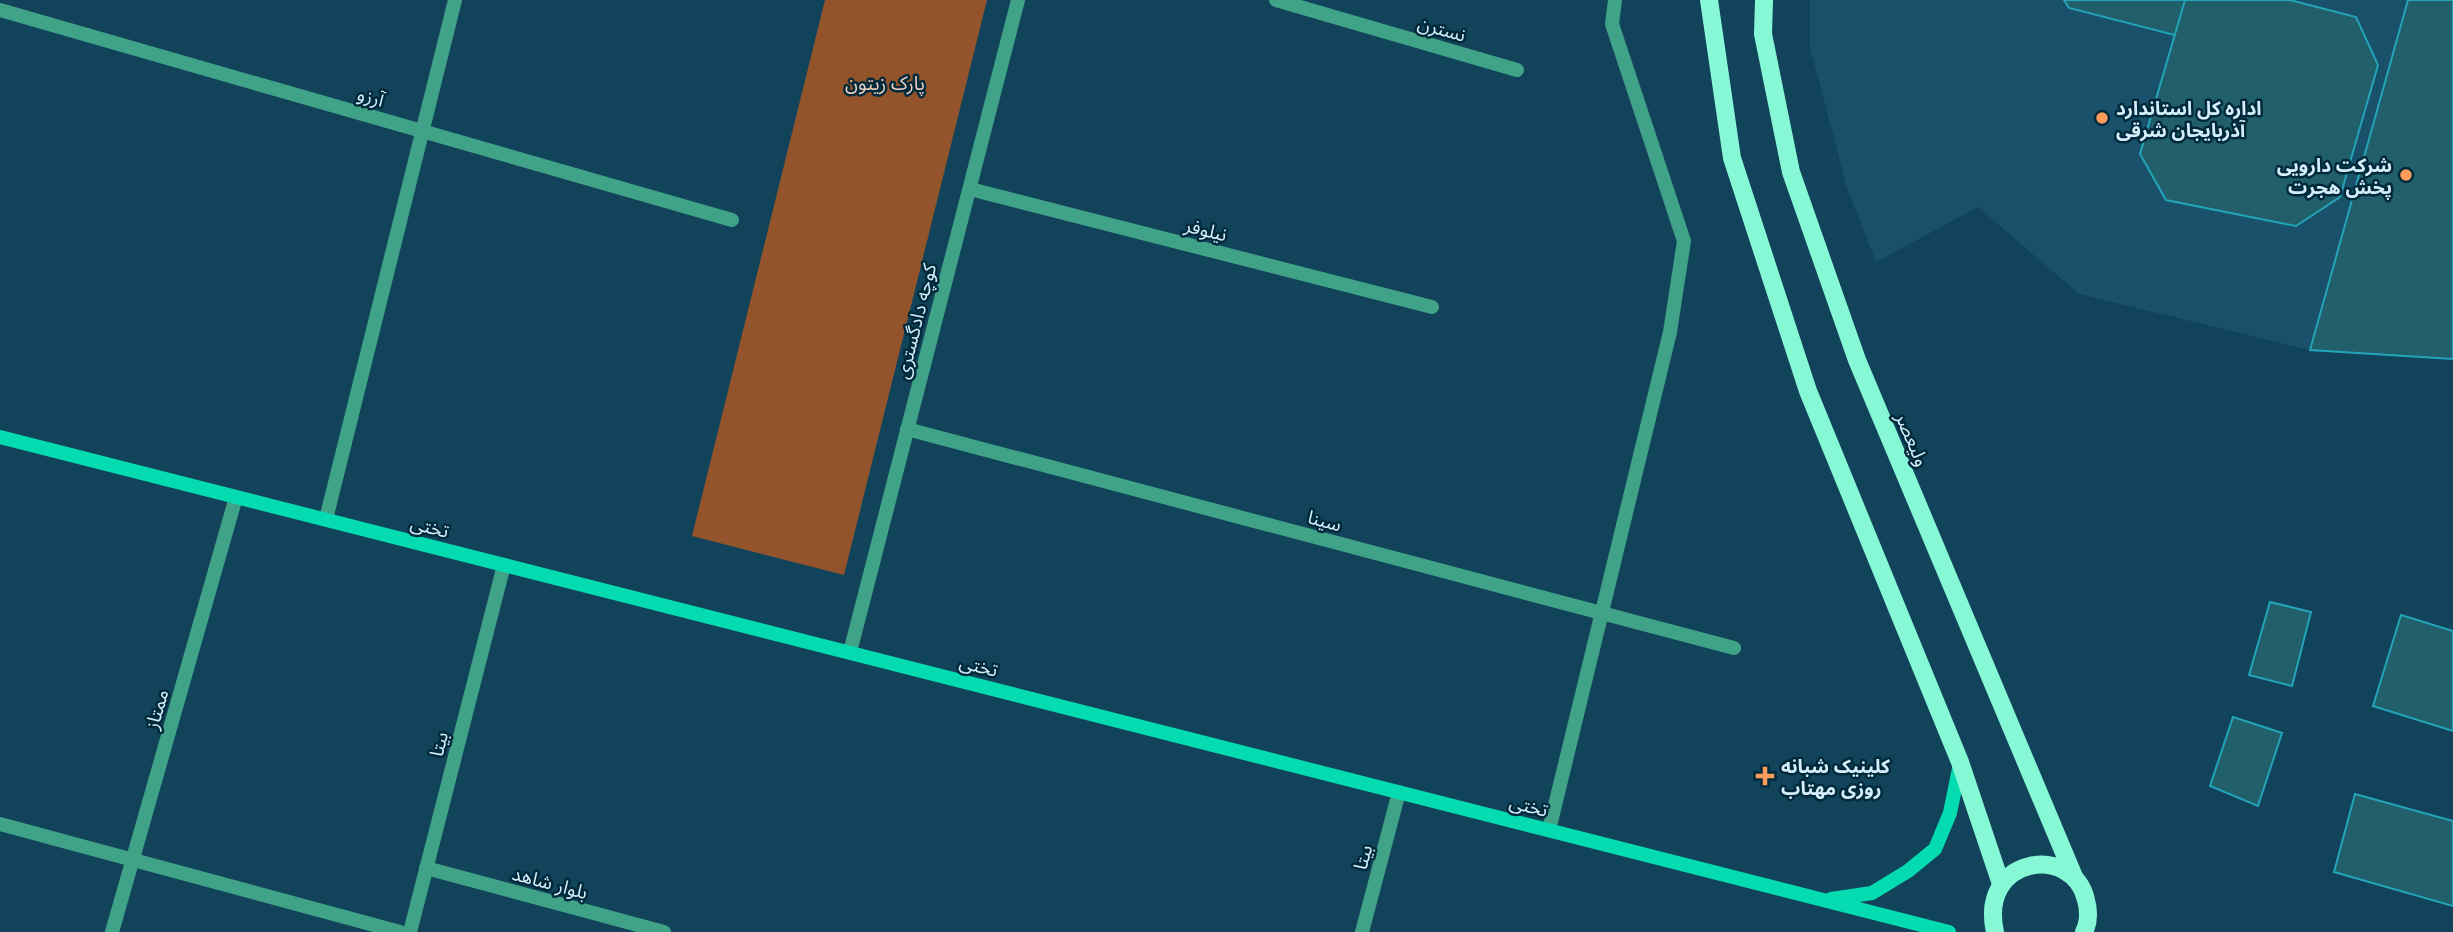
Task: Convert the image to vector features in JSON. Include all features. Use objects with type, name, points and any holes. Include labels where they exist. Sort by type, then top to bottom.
[{"type":"main road","points":[[1709,0],[1732,158],[1808,391],[1960,762],[2001,884]]},
{"type":"main road","name":"ولیعصر","points":[[1764,0],[1763,34],[1791,172],[1857,360],[2075,879],[2085,893],[2090,930]]},
{"type":"main road","name":"تختى","points":[[0,436],[1948,932]]},
{"type":"main road","points":[[1824,900],[1872,893],[1908,871],[1935,849],[1950,813],[1960,762]]},
{"type":"main road","points":[[1996,932],[1992,916],[1994,899],[2001,884],[2013,873],[2028,866],[2045,865],[2062,869],[2075,879]]},
{"type":"street","points":[[326,519],[454,0]]},
{"type":"street","name":"کوچه دادگستری","points":[[850,652],[1018,0]]},
{"type":"street","name":"نسترن","points":[[1276,0],[1517,70]]},
{"type":"street","points":[[1549,830],[1670,331],[1684,241],[1612,24],[1615,0]]},
{"type":"street","name":"آرزو","points":[[0,10],[732,220]]},
{"type":"street","name":"نیلوفر","points":[[970,189],[1432,307]]},
{"type":"street","name":"سینا","points":[[908,429],[1734,648]]},
{"type":"street","name":"ممتاز","points":[[112,932],[236,497]]},
{"type":"street","name":"بیتا","points":[[410,932],[504,565]]},
{"type":"street","name":"بیتا","points":[[1362,932],[1399,792]]},
{"type":"street","points":[[0,824],[400,932]]},
{"type":"street","name":"بلوار شاهد","points":[[426,868],[664,932]]},
{"type":"shaded area","name":"اداره کل استاندارد آذربایجان شرقی","points":[[1810,0],[2408,0],[2310,350],[2079,294],[1978,207],[1876,262],[1847,188],[1810,47]]},
{"type":"green space","name":"پارک زیتون","points":[[825,0],[987,0],[844,575],[692,536]]},
{"type":"building","points":[[2064,0],[2231,0],[2225,22],[2194,40],[2069,8]]},
{"type":"building","points":[[2185,0],[2290,0],[2356,17],[2378,65],[2340,197],[2296,226],[2166,200],[2140,154]]},
{"type":"building","name":"شرکت دارویی پخش هجرت","points":[[2408,0],[2453,0],[2453,359],[2310,350]]},
{"type":"building","points":[[2270,602],[2311,612],[2292,686],[2249,675]]},
{"type":"building","points":[[2401,615],[2453,631],[2453,731],[2373,706]]},
{"type":"building","points":[[2233,717],[2282,733],[2258,806],[2210,786]]},
{"type":"building","points":[[2355,794],[2453,821],[2453,906],[2334,872]]},
{"type":"place","name":"اداره کل استاندارد آذربایجان شرقی","points":[[2102,118]]},
{"type":"place","name":"شرکت دارویی پخش هجرت","points":[[2406,175]]},
{"type":"place","name":"کلینیک شبانه روزی مهتاب","points":[[1765,776]]}]
